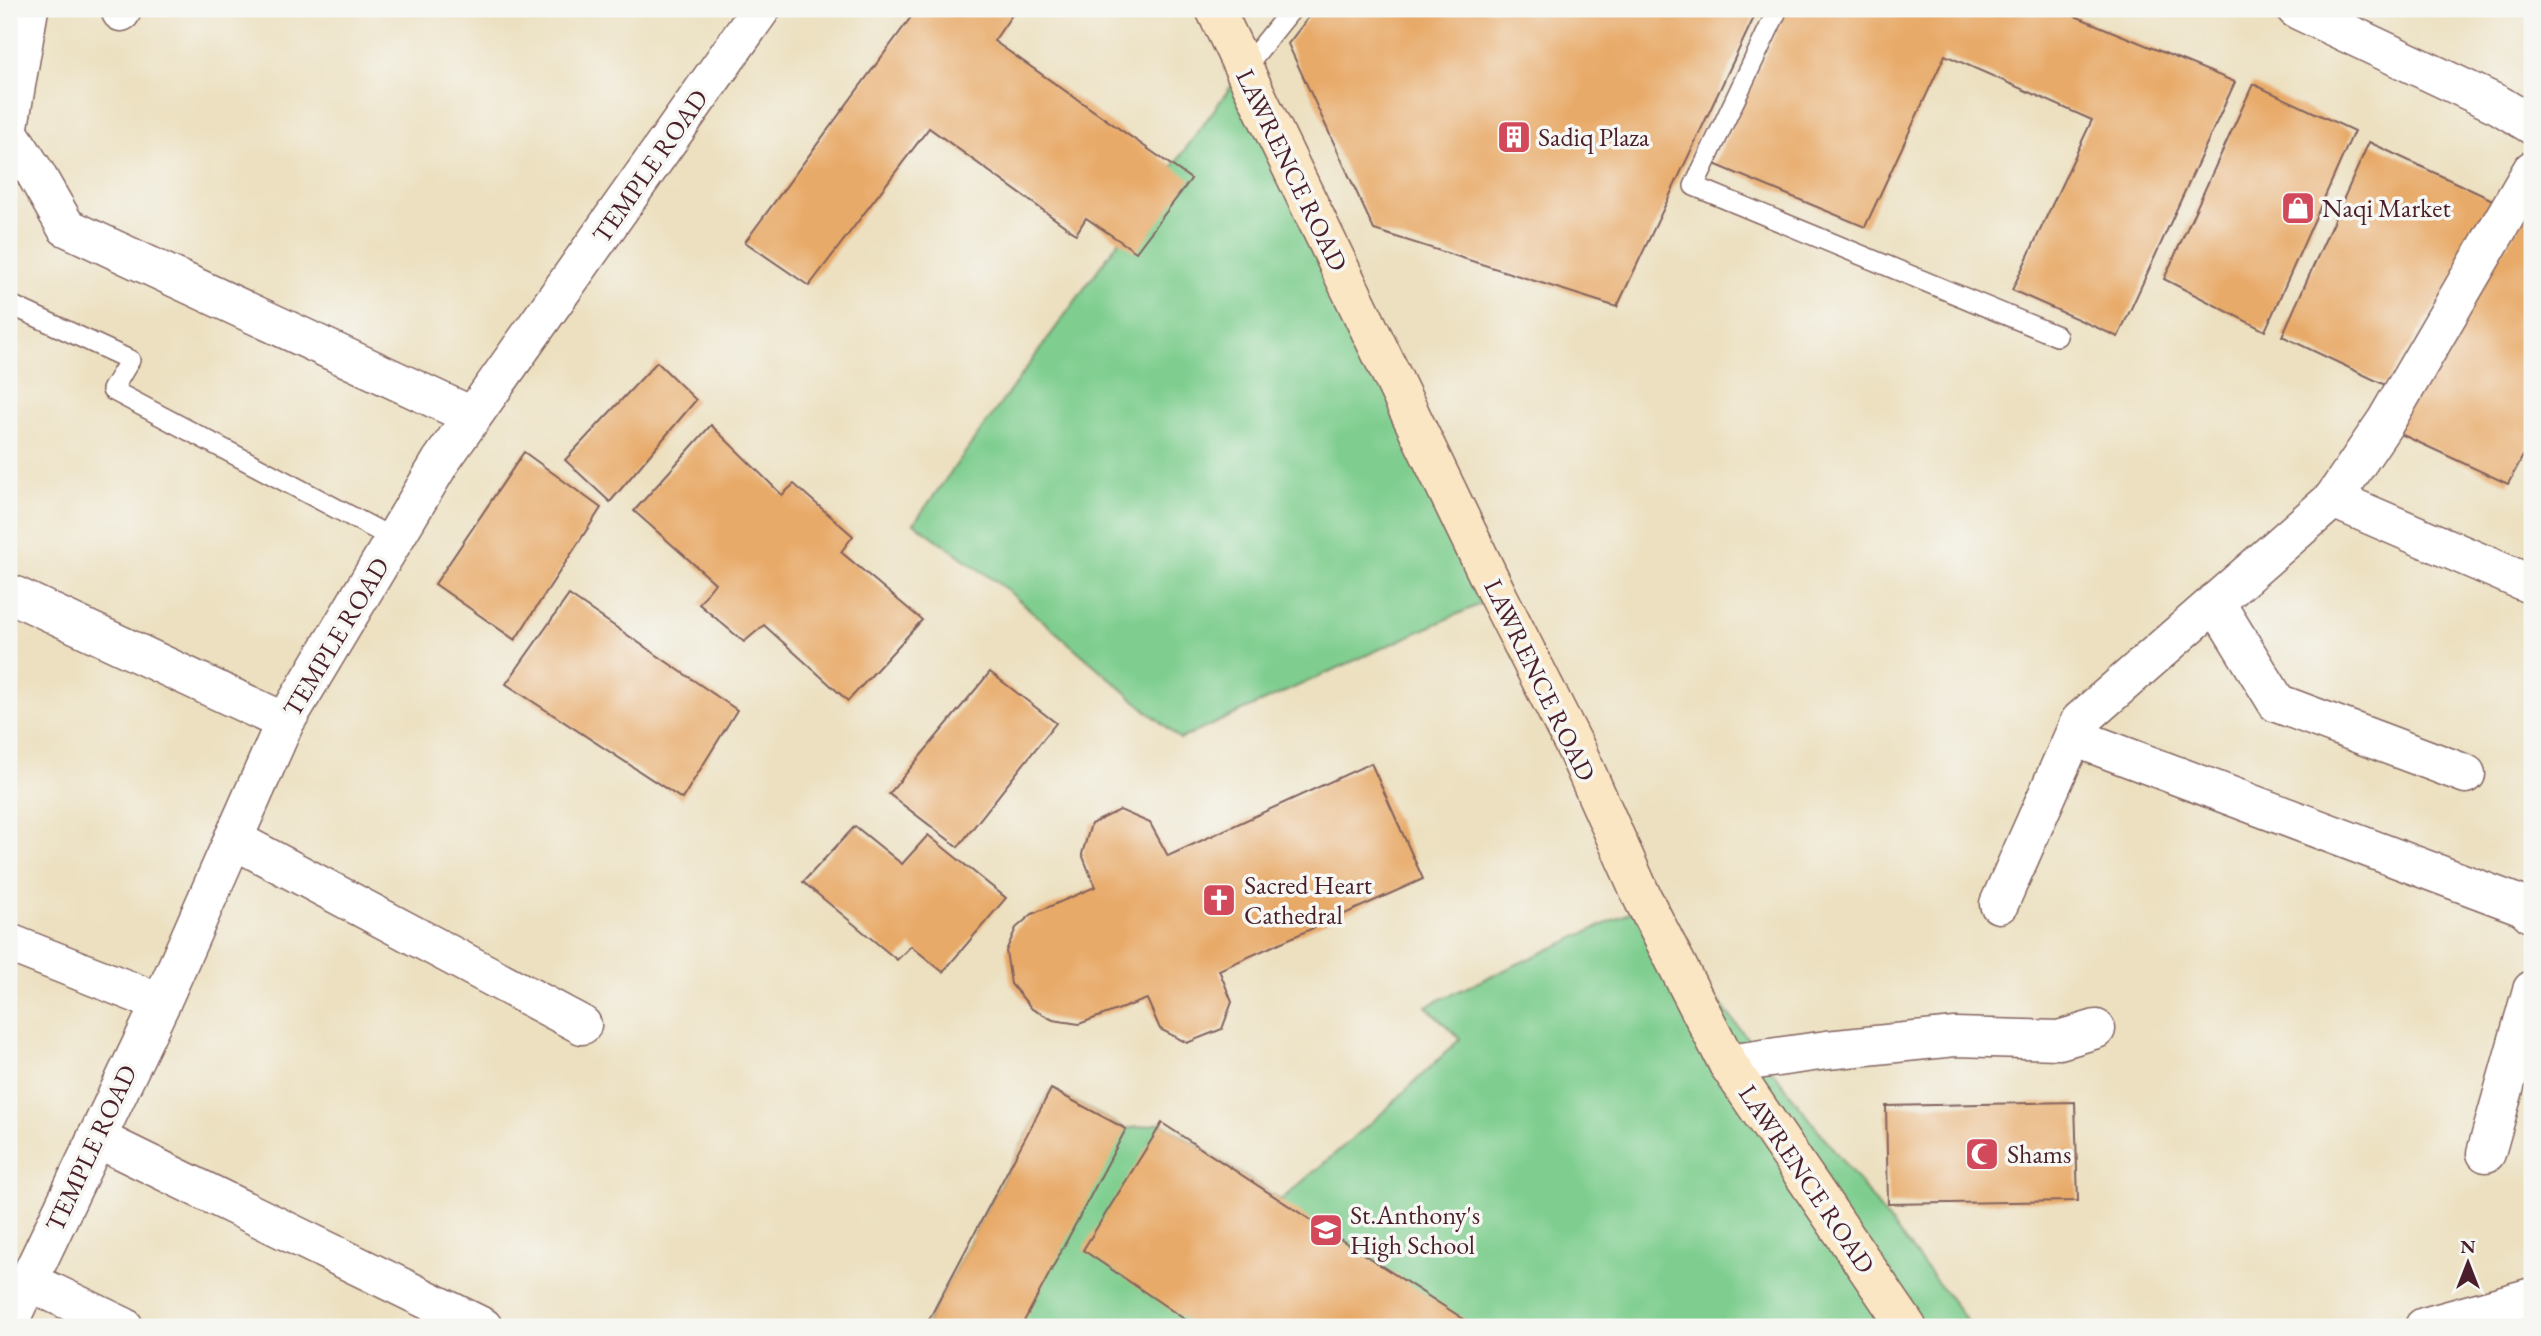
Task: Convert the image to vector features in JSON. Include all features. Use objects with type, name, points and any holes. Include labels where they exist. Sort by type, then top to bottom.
[{"type":"main road","name":"LAWRENCE ROAD","points":[[1214,9],[1498,596],[1577,751],[1643,899],[1728,1064],[1907,1327]]},
{"type":"street","points":[[9,126],[29,9]]},
{"type":"street","name":"TEMPLE ROAD","points":[[9,1322],[160,1003],[285,722],[441,461],[761,9]]},
{"type":"street","points":[[2296,9],[2499,105],[2532,125]]},
{"type":"street","points":[[9,133],[66,227],[472,416]]},
{"type":"street","points":[[1999,904],[2080,721],[2333,499],[2386,421],[2532,170]]},
{"type":"street","points":[[2333,499],[2532,585]]},
{"type":"street","points":[[9,593],[285,722]]},
{"type":"street","points":[[2216,602],[2277,703],[2466,774]]},
{"type":"street","points":[[2074,737],[2523,906],[2532,914]]},
{"type":"street","points":[[233,839],[582,1025]]},
{"type":"street","points":[[9,943],[160,1003]]},
{"type":"street","points":[[2486,1153],[2532,990]]},
{"type":"street","points":[[1728,1064],[1827,1050],[1955,1037],[2059,1041],[2096,1029]]},
{"type":"street","points":[[96,1138],[483,1327]]},
{"type":"street","points":[[28,1281],[124,1327]]},
{"type":"street","points":[[2424,1327],[2532,1297]]},
{"type":"lane","points":[[1243,70],[1292,9]]},
{"type":"lane","points":[[1778,9],[1694,186],[2057,335]]},
{"type":"lane","points":[[9,304],[130,360],[112,390],[394,539]]},
{"type":"green space","points":[[1243,70],[1498,596],[1180,739],[1006,589],[914,523]]},
{"type":"green space","points":[[1644,906],[1972,1327],[925,1327],[1051,1089],[1126,1129],[1162,1123],[1281,1200],[1381,1114],[1460,1039],[1426,1006]]},
{"type":"building","points":[[917,9],[1016,9],[994,41],[1191,179],[1136,252],[1086,218],[1076,234],[929,128],[809,286],[745,242]]},
{"type":"building","name":"Sadiq Plaza","points":[[1315,9],[1758,9],[1617,307],[1374,230],[1288,44]]},
{"type":"building","points":[[1787,9],[2058,9],[2235,82],[2118,337],[2012,290],[2092,120],[1945,55],[1865,227],[1714,164]]},
{"type":"building","points":[[2253,84],[2354,131],[2265,331],[2164,279]]},
{"type":"building","points":[[2369,142],[2501,204],[2385,385],[2282,336]]},
{"type":"building","points":[[2532,204],[2532,439],[2508,484],[2392,430]]},
{"type":"building","points":[[657,362],[696,400],[610,502],[565,460]]},
{"type":"building","points":[[711,425],[782,495],[794,484],[853,536],[841,552],[922,620],[848,701],[764,625],[744,642],[699,604],[715,583],[634,511]]},
{"type":"building","points":[[524,452],[601,508],[515,640],[435,584]]},
{"type":"building","points":[[569,595],[737,710],[682,799],[506,684]]},
{"type":"building","points":[[990,672],[1056,723],[958,847],[889,794]]},
{"type":"building","name":"Sacred Heart Cathedral","points":[[1371,763],[1423,879],[1219,970],[1232,1002],[1222,1029],[1187,1043],[1160,1029],[1147,999],[1079,1024],[1053,1020],[1032,1009],[1011,984],[1006,951],[1016,928],[1032,914],[1095,887],[1082,854],[1091,824],[1120,810],[1150,823],[1168,856]]},
{"type":"building","points":[[855,826],[902,864],[928,835],[1006,898],[943,972],[911,946],[897,960],[803,882]]},
{"type":"building","points":[[1051,1089],[1126,1129],[1021,1327],[925,1327]]},
{"type":"building","name":"Shams","points":[[2075,1102],[2078,1201],[1888,1204],[1886,1106]]},
{"type":"building","points":[[1162,1123],[1476,1327],[1196,1327],[1083,1250]]},
{"type":"place","name":"Sadiq Plaza","points":[[1514,137]]},
{"type":"place","name":"Naqi Market","points":[[2298,208]]},
{"type":"place","name":"Sacred Heart Cathedral","points":[[1219,900]]},
{"type":"place","name":"Shams","points":[[1982,1154]]},
{"type":"place","name":"St.Anthony's High School","points":[[1326,1230]]}]
